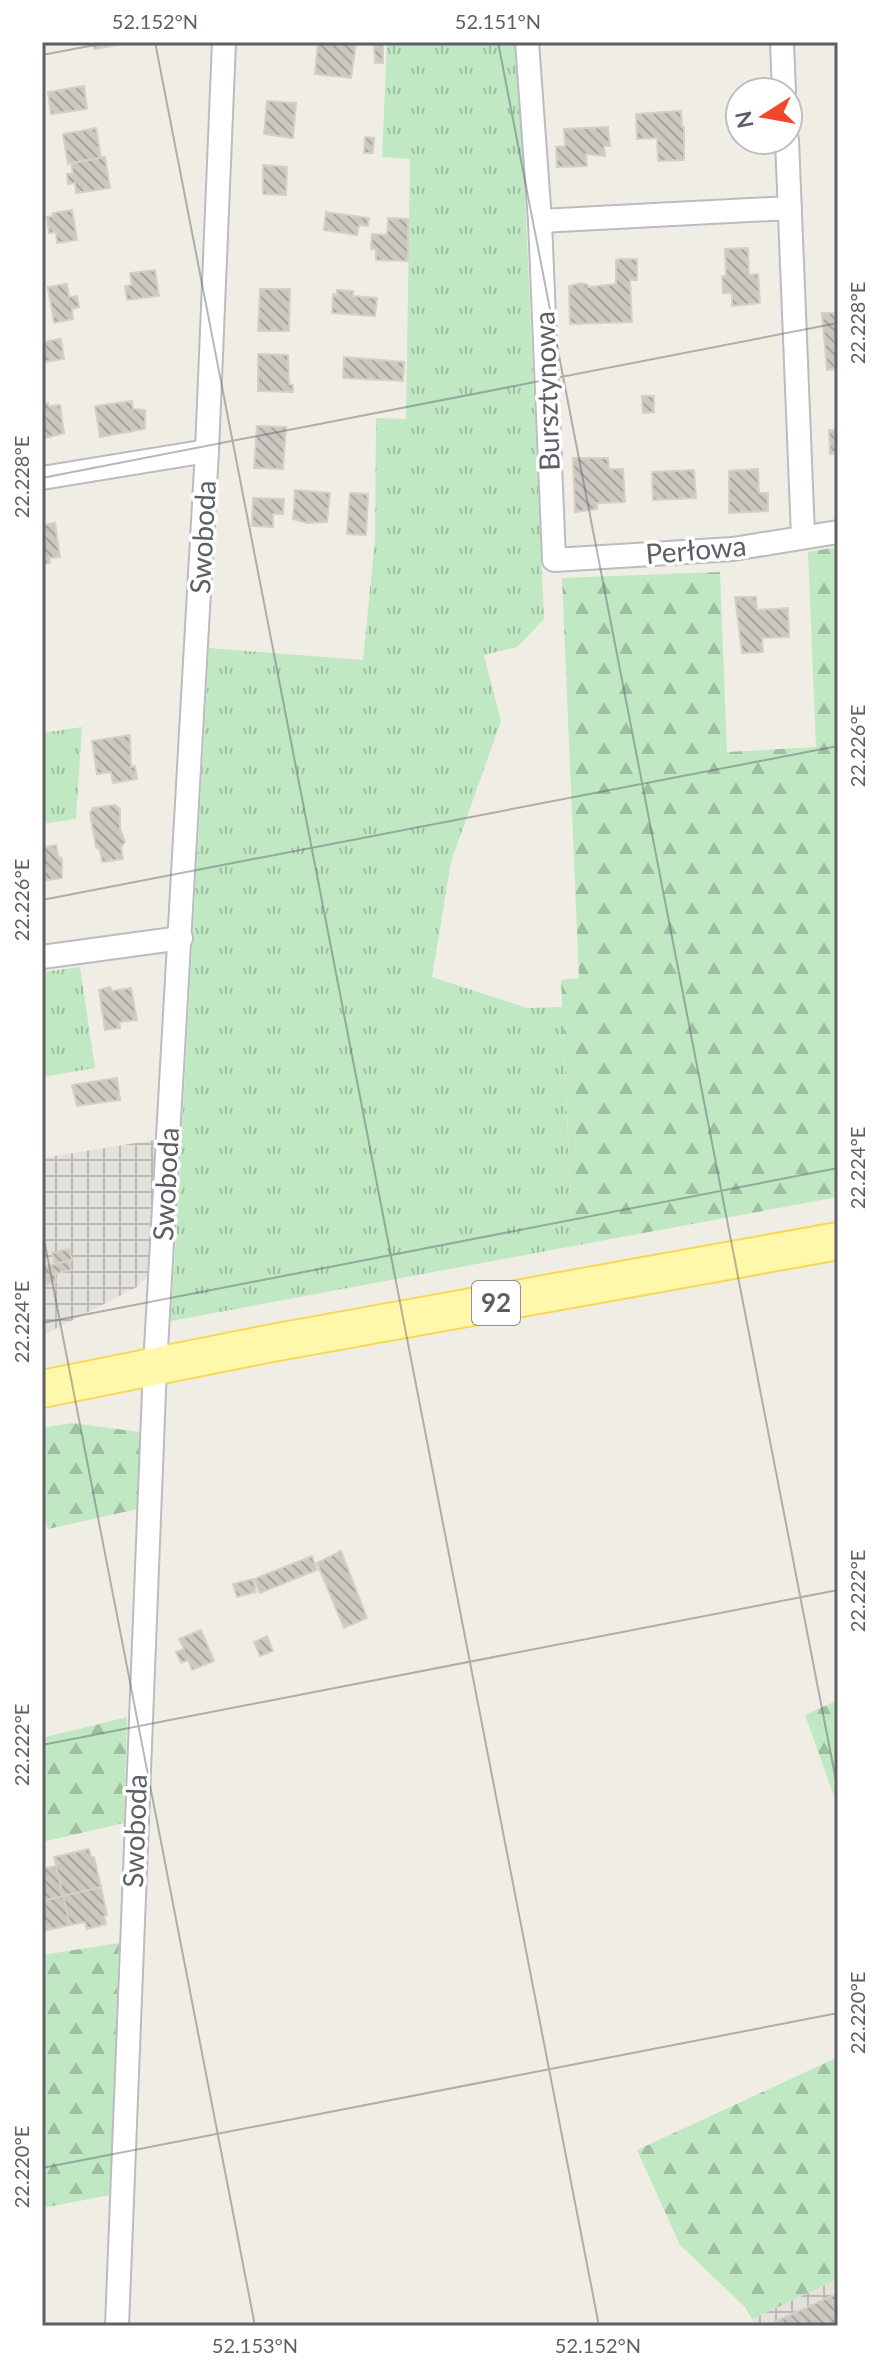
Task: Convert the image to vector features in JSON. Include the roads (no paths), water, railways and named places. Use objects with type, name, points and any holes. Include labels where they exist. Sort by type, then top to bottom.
[{"type":"main road","name":"92","points":[[42,1389],[838,1241]]},
{"type":"street","name":"Swoboda","points":[[117,2326],[155,1366],[207,451],[224,42]]},
{"type":"street","name":"Bursztynowa","points":[[527,42],[540,221],[554,560]]},
{"type":"street","points":[[782,42],[783,76]]},
{"type":"street","points":[[788,156],[803,536]]},
{"type":"street","points":[[540,221],[790,208]]},
{"type":"street","points":[[42,478],[207,451]]},
{"type":"street","name":"Perłowa","points":[[554,560],[733,549],[838,532]]},
{"type":"street","points":[[42,957],[181,938]]}]
